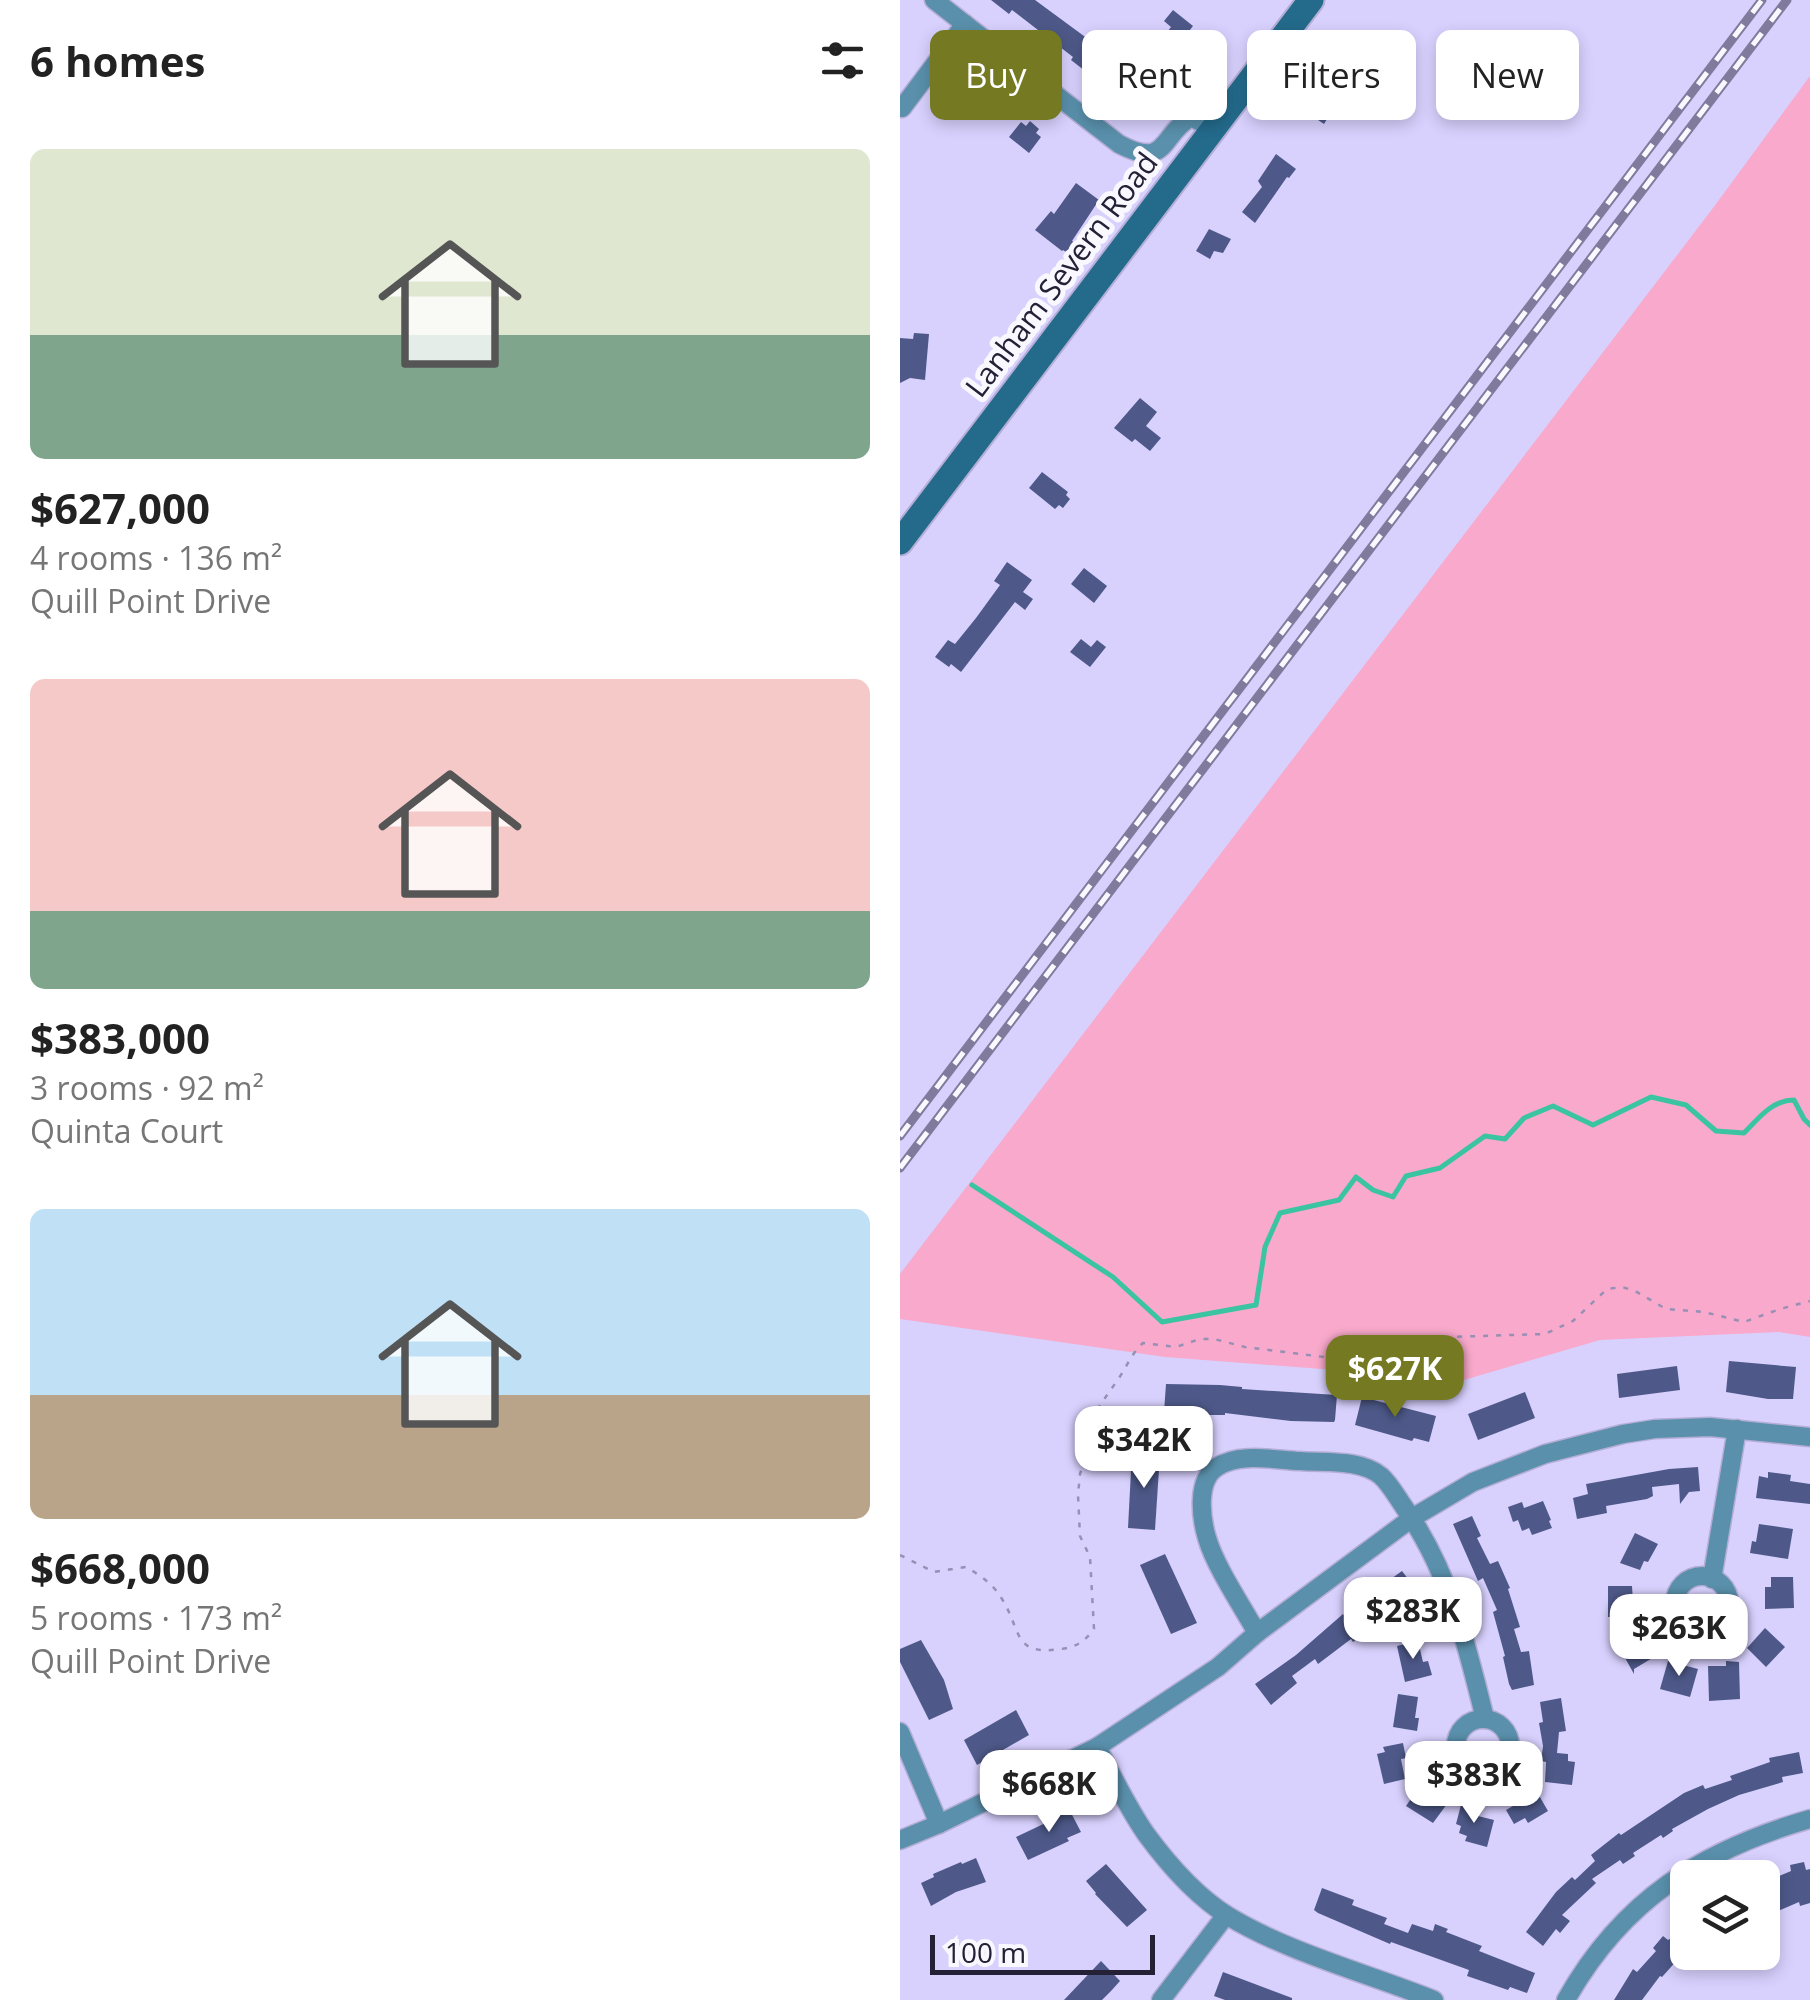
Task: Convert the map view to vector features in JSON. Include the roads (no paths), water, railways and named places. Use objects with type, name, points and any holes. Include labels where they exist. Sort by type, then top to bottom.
[{"type":"main road","name":"Lanham Severn Road","points":[[900,542],[1311,0]]},
{"type":"street","points":[[934,0],[1133,151],[1150,153],[1161,148],[1179,125],[1191,117],[1214,129]]},
{"type":"street","points":[[902,108],[965,24]]},
{"type":"street","points":[[900,1840],[1097,1747],[1203,1677],[1412,1518],[1473,1482],[1584,1443],[1654,1429],[1738,1429],[1810,1437]]},
{"type":"street","points":[[1712,1578],[1738,1429]]},
{"type":"street","points":[[1256,1633],[1206,1537],[1202,1502],[1209,1474],[1229,1462],[1250,1459],[1354,1465],[1371,1470],[1382,1478],[1412,1518],[1446,1585],[1466,1641],[1485,1720]]},
{"type":"street","points":[[900,1732],[939,1824]]},
{"type":"street","points":[[1097,1747],[1144,1832],[1195,1889],[1226,1915],[1278,1941],[1434,2000]]},
{"type":"street","points":[[1566,2000],[1584,1967],[1617,1927],[1662,1888],[1711,1856],[1763,1832],[1810,1819]]},
{"type":"street","points":[[1160,2000],[1226,1915]]},
{"type":"waterway","points":[[972,1185],[1113,1277],[1162,1322],[1256,1305],[1265,1247],[1280,1213],[1339,1200],[1356,1177],[1373,1190],[1393,1197],[1406,1176],[1440,1168],[1485,1136],[1505,1139],[1524,1118],[1553,1106],[1593,1125],[1651,1097],[1686,1105],[1716,1131],[1744,1133],[1772,1106],[1794,1100],[1810,1125]]},
{"type":"railway","points":[[900,1136],[1762,0]]},
{"type":"railway","points":[[900,1168],[1787,0]]}]
